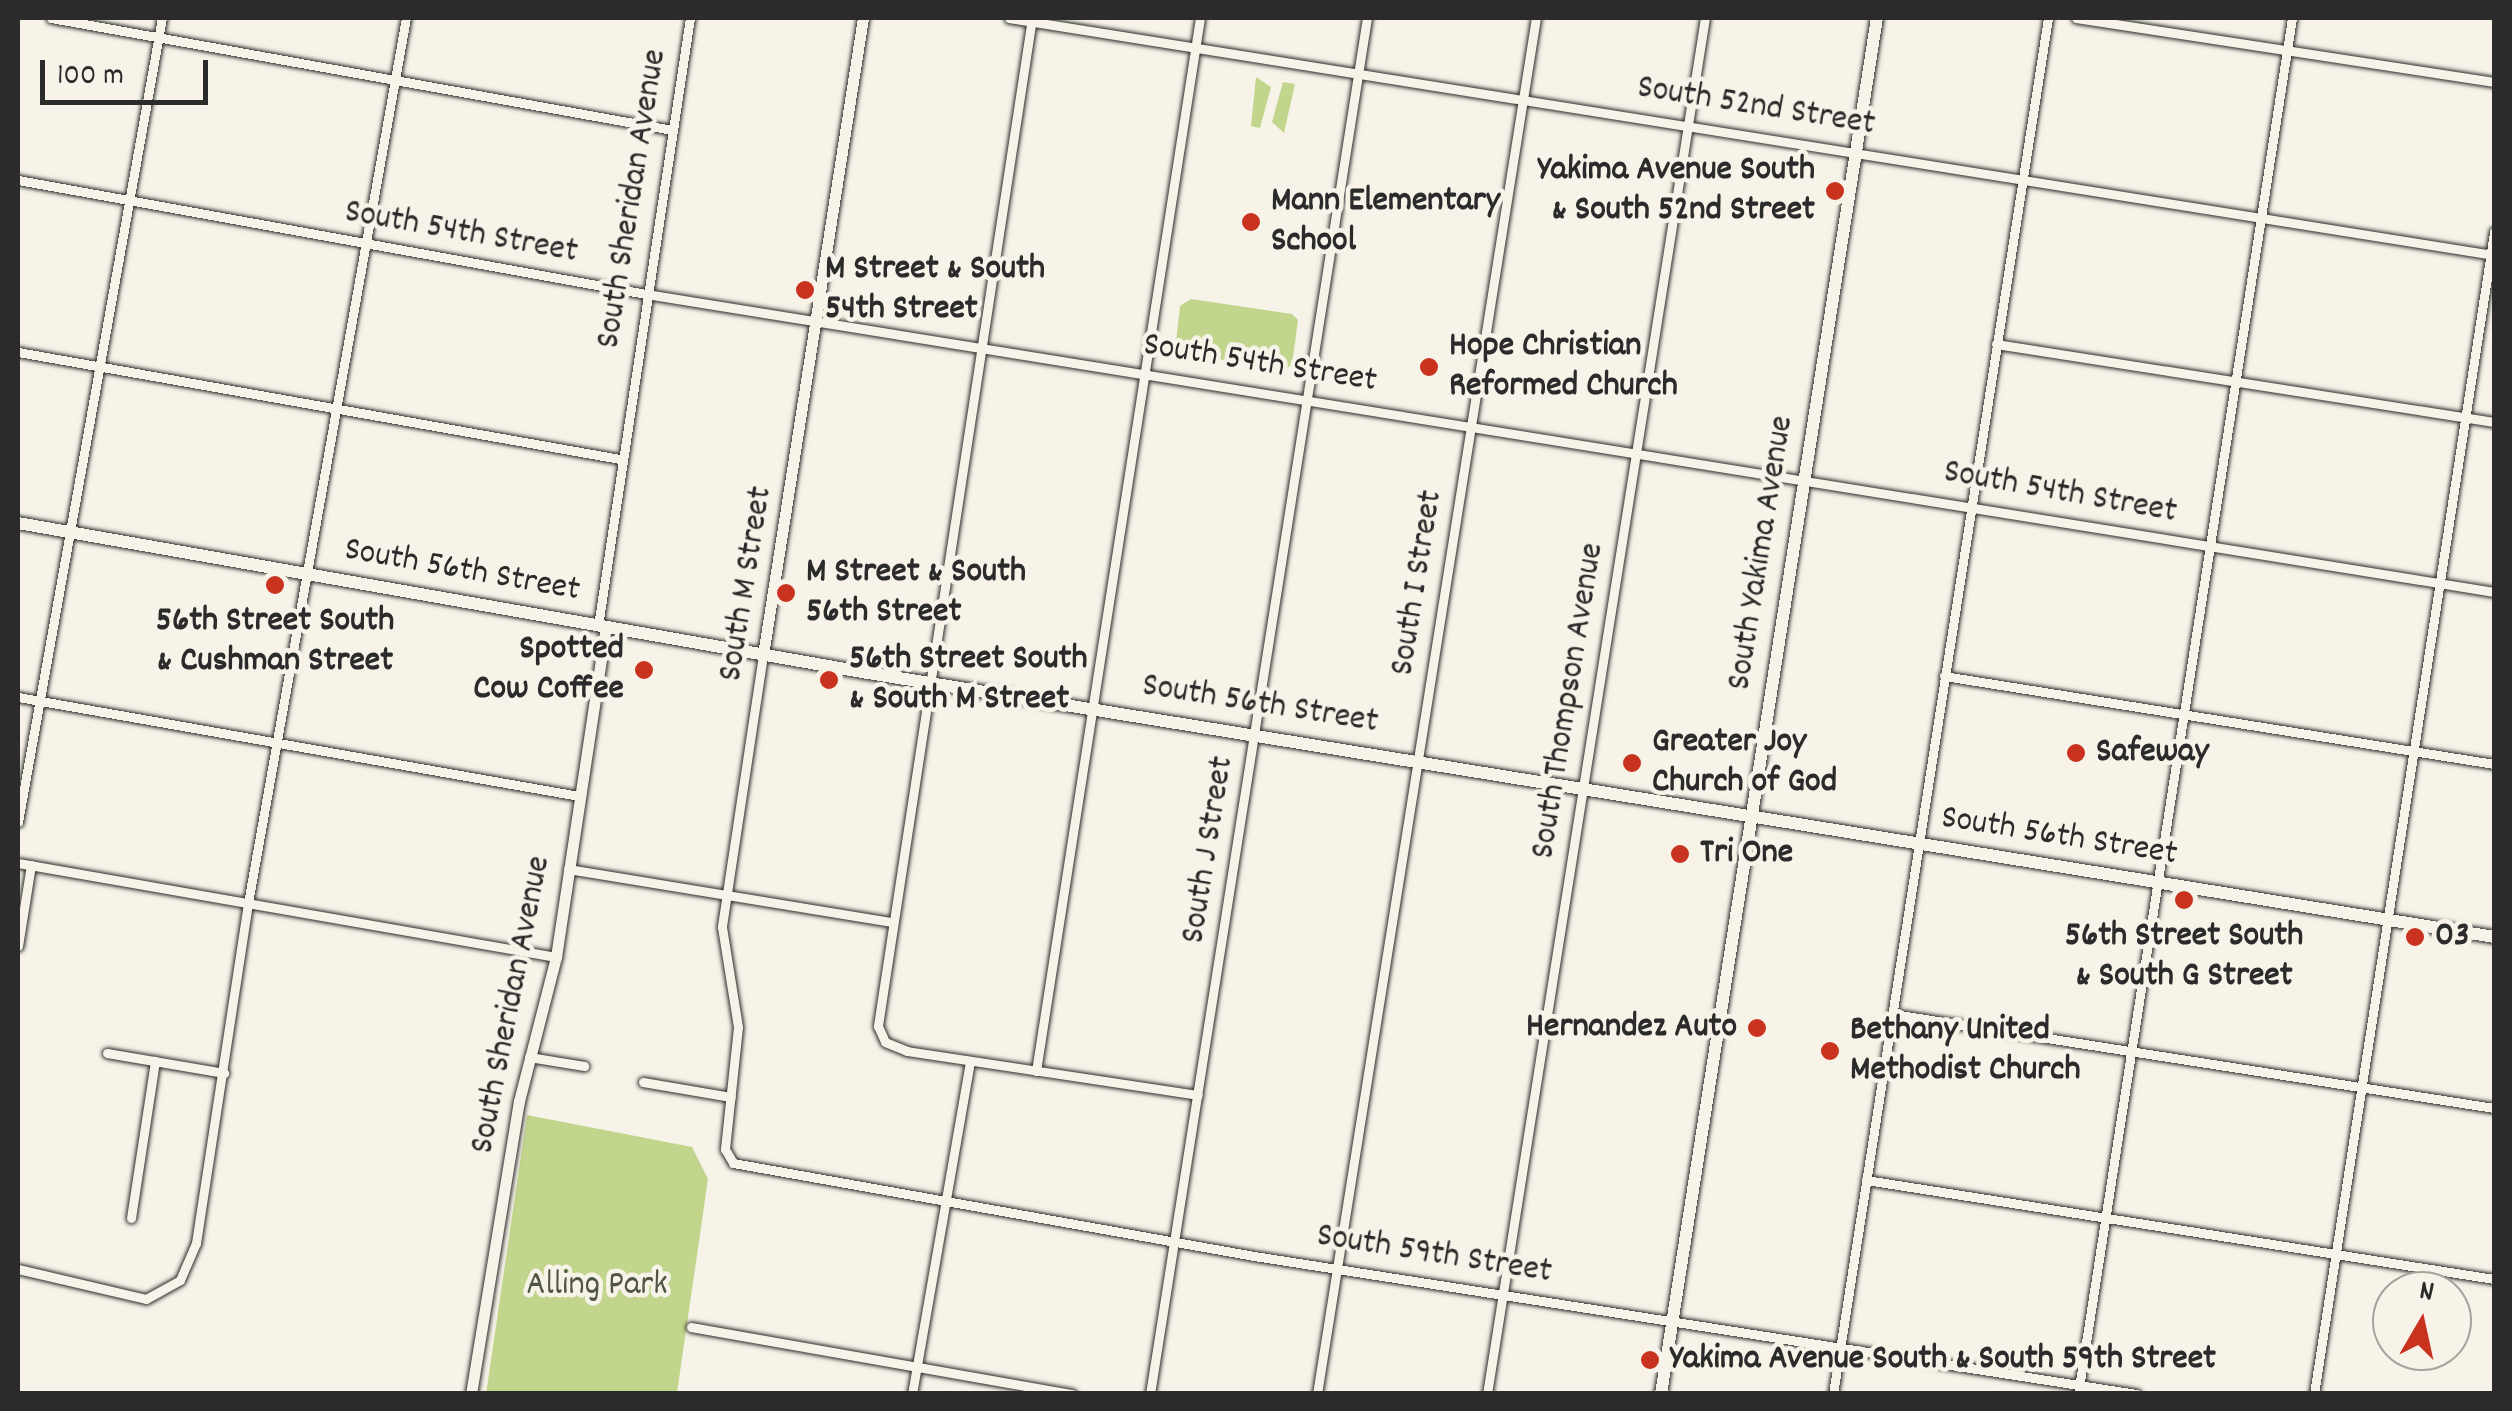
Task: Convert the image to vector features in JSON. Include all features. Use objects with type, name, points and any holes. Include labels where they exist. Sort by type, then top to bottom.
[{"type":"main road","name":"South Yakima Avenue","points":[[1660,1394],[1878,18]]},
{"type":"main road","name":"South 56th Street","points":[[18,523],[763,655],[2494,937]]},
{"type":"street","points":[[51,18],[672,130]]},
{"type":"street","points":[[18,822],[162,18]]},
{"type":"street","points":[[18,1269],[123,1298],[164,1293],[182,1275],[198,1238],[248,903],[406,18]]},
{"type":"street","name":"South Sheridan Avenue","points":[[471,1394],[529,1056],[556,958],[602,627],[620,459],[690,18]]},
{"type":"street","name":"South M Street","points":[[728,1158],[738,1036],[722,949],[726,896],[863,18]]},
{"type":"street","name":"South 52nd Street","points":[[1009,18],[2022,176],[2493,254]]},
{"type":"street","points":[[1036,1071],[1200,18]]},
{"type":"street","name":"South J Street","points":[[1150,1394],[1367,18]]},
{"type":"street","name":"South I Street","points":[[1317,1394],[1536,18]]},
{"type":"street","name":"South Thompson Avenue","points":[[1487,1394],[1705,18]]},
{"type":"street","points":[[1833,1394],[2048,18]]},
{"type":"street","points":[[2076,18],[2494,82]]},
{"type":"street","points":[[2079,1389],[2292,18]]},
{"type":"street","points":[[1032,19],[890,922],[879,1032],[900,1049],[1198,1095]]},
{"type":"street","name":"South 54th Street","points":[[18,180],[646,294],[2494,592]]},
{"type":"street","points":[[2314,1394],[2494,232]]},
{"type":"street","points":[[1996,344],[2494,422]]},
{"type":"street","points":[[18,352],[620,459]]},
{"type":"street","points":[[1944,676],[2494,764]]},
{"type":"street","points":[[18,697],[580,796]]},
{"type":"street","points":[[18,863],[556,958]]},
{"type":"street","points":[[18,946],[32,865]]},
{"type":"street","points":[[568,869],[890,922]]},
{"type":"street","points":[[1893,1014],[2494,1108]]},
{"type":"street","points":[[107,1053],[224,1073]]},
{"type":"street","points":[[529,1056],[584,1066]]},
{"type":"street","points":[[132,1218],[155,1061]]},
{"type":"street","points":[[912,1394],[970,1061]]},
{"type":"street","points":[[643,1082],[731,1097]]},
{"type":"street","name":"South 59th Street","points":[[728,1158],[750,1169],[1173,1242],[2079,1389],[2136,1394]]},
{"type":"street","points":[[1866,1180],[2494,1279]]},
{"type":"street","points":[[691,1327],[1072,1394]]},
{"type":"green space","points":[[1256,77],[1271,87],[1260,128],[1251,126]]},
{"type":"green space","points":[[1283,82],[1295,84],[1284,133],[1272,122]]},
{"type":"green space","points":[[1191,299],[1292,314],[1298,320],[1292,365],[1280,371],[1183,352],[1176,342],[1180,306]]},
{"type":"green space","name":"Alling Park","points":[[527,1115],[692,1147],[708,1179],[677,1393],[486,1394]]},
{"type":"place","name":"Yakima Avenue South & South 52nd Street","points":[[1835,191]]},
{"type":"place","name":"Mann Elementary School","points":[[1251,222]]},
{"type":"place","name":"M Street & South 54th Street","points":[[805,290]]},
{"type":"place","name":"Hope Christian Reformed Church","points":[[1429,367]]},
{"type":"place","name":"56th Street South & Cushman Street","points":[[275,585]]},
{"type":"place","name":"M Street & South 56th Street","points":[[786,593]]},
{"type":"place","name":"Spotted Cow Coffee","points":[[644,670]]},
{"type":"place","name":"56th Street South & South M Street","points":[[829,680]]},
{"type":"place","name":"Safeway","points":[[2076,753]]},
{"type":"place","name":"Greater Joy Church of God","points":[[1632,763]]},
{"type":"place","name":"Tri One","points":[[1680,854]]},
{"type":"place","name":"56th Street South & South G Street","points":[[2184,900]]},
{"type":"place","name":"03","points":[[2415,937]]},
{"type":"place","name":"Hernandez Auto","points":[[1757,1028]]},
{"type":"place","name":"Bethany United Methodist Church","points":[[1830,1051]]},
{"type":"place","name":"Yakima Avenue South & South 59th Street","points":[[1650,1360]]}]
